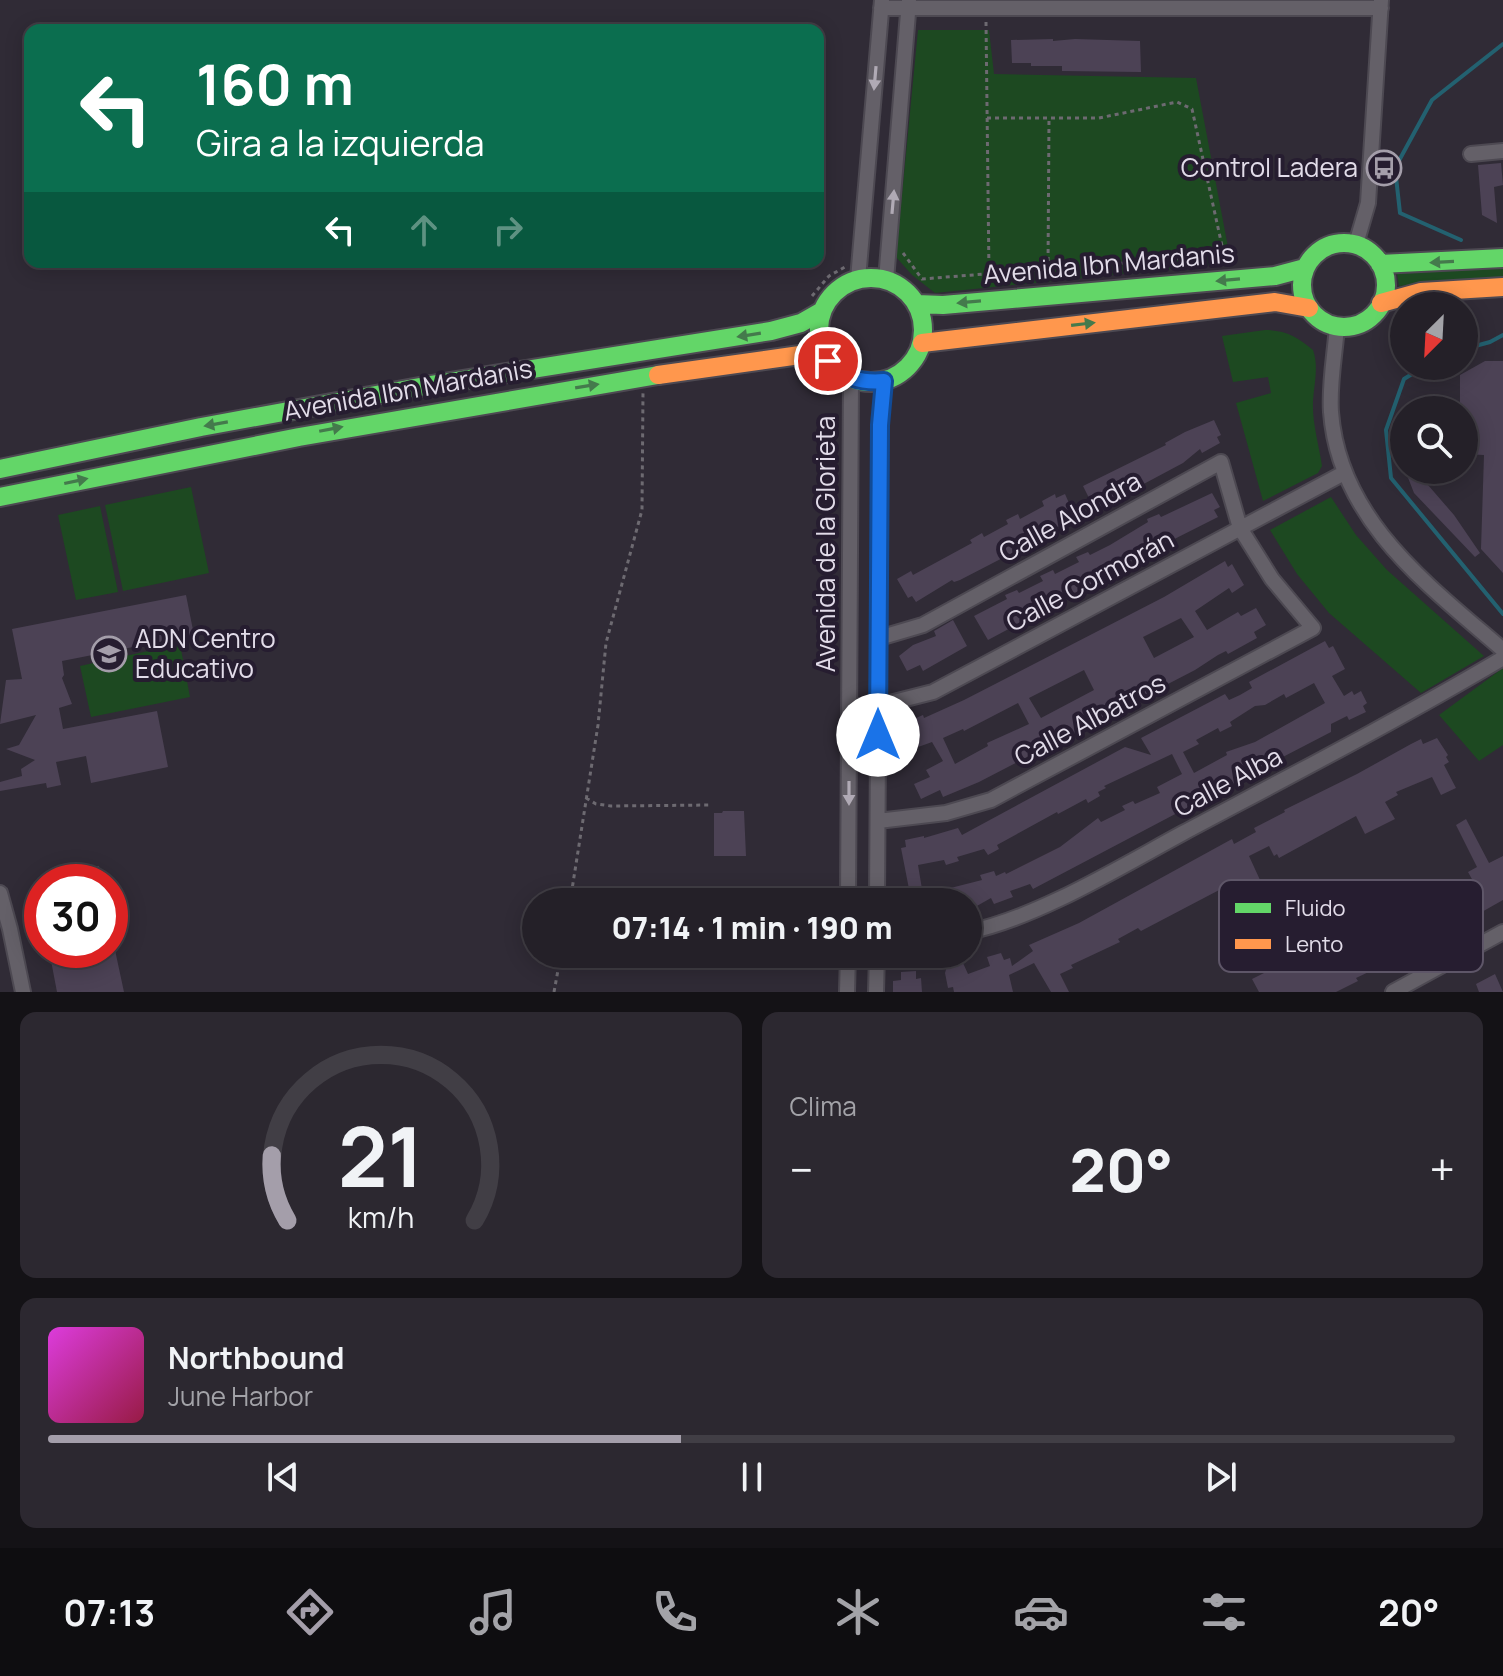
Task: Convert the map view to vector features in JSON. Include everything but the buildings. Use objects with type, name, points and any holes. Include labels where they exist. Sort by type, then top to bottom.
[{"type":"main road","points":[[1344,243],[1356,244],[1366,249],[1380,264],[1385,277],[1385,290],[1374,314],[1363,322],[1337,326],[1317,317],[1309,308],[1303,295],[1302,281],[1305,268],[1320,249],[1344,243]]},
{"type":"main road","points":[[1380,264],[1503,258]]},
{"type":"main road","name":"Avenida Ibn Mardanis","points":[[917,304],[943,305],[1275,276],[1305,268]]},
{"type":"main road","points":[[858,279],[886,280],[909,293],[917,304],[924,329],[922,343],[909,367],[884,381],[867,383],[851,379],[828,361],[819,337],[822,311],[830,297],[843,286],[858,279]]},
{"type":"main road","points":[[1381,303],[1421,292],[1503,287]]},
{"type":"main road","name":"Avenida Ibn Mardanis","points":[[922,343],[1262,303],[1309,308]]},
{"type":"main road","name":"Avenida Ibn Mardanis","points":[[0,469],[410,388],[771,331],[801,323],[822,311]]},
{"type":"main road","name":"Avenida Ibn Mardanis","points":[[0,497],[248,445],[427,412],[800,355],[828,361]]},
{"type":"street","points":[[858,279],[882,4],[986,9],[1381,4],[1368,203],[1356,244]]},
{"type":"street","points":[[886,280],[909,4]]},
{"type":"street","points":[[1471,154],[1503,151]]},
{"type":"street","points":[[1337,326],[1331,412],[1337,449],[1356,500],[1388,545],[1429,586],[1503,650]]},
{"type":"street","name":"Avenida de la Glorieta","points":[[848,888],[851,379]]},
{"type":"street","name":"Avenida de la Glorieta","points":[[877,888],[880,425],[884,381]]},
{"type":"street","name":"Calle Alondra","points":[[879,638],[923,625],[1221,462],[1240,528]]},
{"type":"street","name":"Calle Cormorán","points":[[849,706],[878,706],[933,692],[1344,473]]},
{"type":"street","name":"Calle Albatros","points":[[878,821],[946,813],[991,800],[1313,628],[1272,579],[1240,528]]},
{"type":"street","name":"Calle Alba","points":[[982,928],[1003,923],[1099,878],[1420,707],[1503,658]]},
{"type":"street","points":[[0,893],[23,992]]},
{"type":"street","points":[[1483,943],[1503,932]]},
{"type":"street","points":[[847,992],[848,968]]},
{"type":"street","points":[[876,992],[877,968]]},
{"type":"street","points":[[1393,992],[1430,972]]},
{"type":"path","points":[[986,9],[989,274]]},
{"type":"path","points":[[987,118],[1099,118],[1177,102],[1192,109],[1229,280]]},
{"type":"path","points":[[1048,269],[1049,118]]},
{"type":"path","points":[[888,253],[900,249],[922,279],[1224,255]]},
{"type":"path","points":[[572,888],[598,725],[606,643],[642,510],[643,378]]},
{"type":"path","points":[[586,798],[596,804],[611,806],[711,805]]},
{"type":"path","points":[[554,992],[558,968]]},
{"type":"green space","points":[[918,30],[989,30],[994,74],[1196,78],[1231,263],[935,293],[896,257]]},
{"type":"green space","points":[[1503,268],[1503,277],[1399,286],[1397,274]]},
{"type":"green space","points":[[1265,330],[1291,335],[1313,350],[1316,369],[1314,417],[1322,466],[1318,473],[1263,501],[1236,403],[1271,393],[1268,377],[1233,382],[1222,336]]},
{"type":"green space","points":[[191,487],[209,573],[123,591],[105,505]]},
{"type":"green space","points":[[1331,497],[1356,535],[1387,570],[1484,656],[1421,693],[1329,613],[1297,574],[1270,530]]},
{"type":"green space","points":[[100,506],[118,592],[76,600],[58,515]]},
{"type":"green space","points":[[180,644],[190,697],[91,717],[80,666]]},
{"type":"green space","points":[[1503,668],[1503,745],[1479,761],[1439,715]]},
{"type":"waterway","points":[[1461,240],[1400,213],[1395,168],[1432,100],[1503,44]]},
{"type":"waterway","points":[[1478,345],[1503,335]]},
{"type":"waterway","points":[[1404,380],[1386,430],[1391,478],[1503,614]]},
{"type":"traffic: fast","points":[[1344,243],[1367,250],[1379,262],[1386,285],[1379,308],[1367,320],[1344,327],[1321,320],[1309,308],[1302,285],[1309,262],[1321,250],[1344,243]]},
{"type":"traffic: fast","points":[[1380,264],[1503,258]]},
{"type":"traffic: fast","points":[[917,304],[943,305],[1275,276],[1305,268]]},
{"type":"traffic: fast","points":[[871,278],[891,282],[908,293],[919,310],[923,330],[919,350],[908,367],[891,378],[871,382],[851,378],[834,367],[823,350],[819,330],[823,310],[834,293],[851,282],[871,278]]},
{"type":"traffic: fast","points":[[0,469],[201,427],[425,386],[771,331],[801,323],[822,311]]},
{"type":"traffic: fast","points":[[0,497],[299,437],[658,375]]},
{"type":"traffic: slow","points":[[1381,303],[1421,292],[1503,287]]},
{"type":"traffic: slow","points":[[922,343],[1275,302],[1309,308]]},
{"type":"traffic: slow","points":[[658,375],[800,355],[828,361]]},
{"type":"place","name":"Control Ladera","points":[[1384,168]]},
{"type":"place","name":"ADN Centro Educativo","points":[[109,654]]},
{"type":"route","points":[[828,361],[851,379],[867,383],[884,381],[880,425],[878,735]]}]
